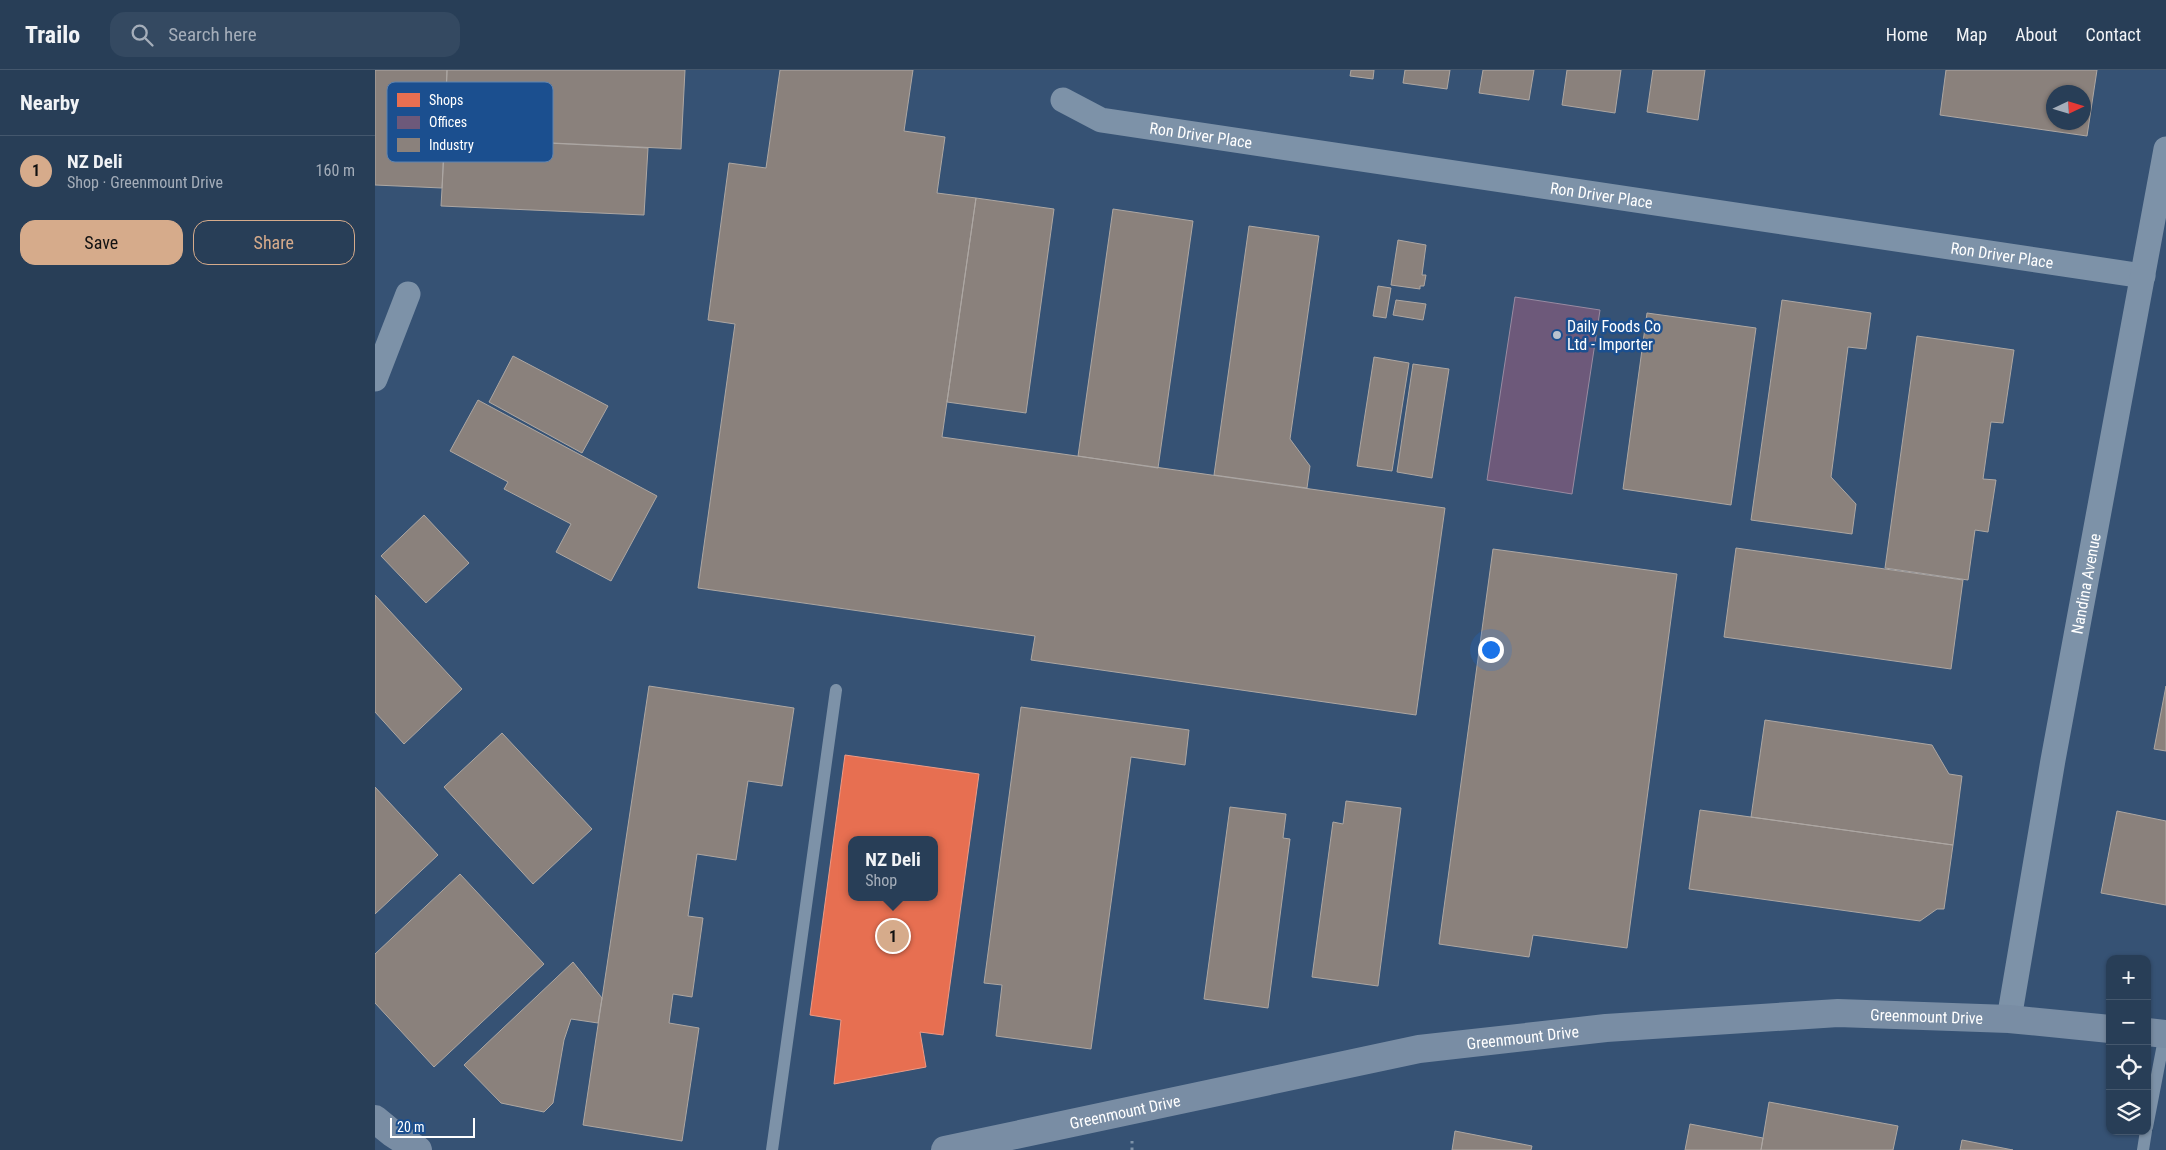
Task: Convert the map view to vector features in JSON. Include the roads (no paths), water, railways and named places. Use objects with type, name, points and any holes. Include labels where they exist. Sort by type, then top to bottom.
[{"type":"street","name":"Ron Driver Place","points":[[1063,100],[1101,120],[2143,276]]},
{"type":"street","name":"Nandina Avenue","points":[[2009,1019],[2053,760],[2166,149]]},
{"type":"street","points":[[375,379],[407,294]]},
{"type":"street","name":"Greenmount Drive","points":[[945,1150],[1419,1049],[1606,1028],[1838,1013],[2009,1019],[2106,1029]]},
{"type":"street","points":[[375,1119],[418,1150]]},
{"type":"lane","points":[[773,1150],[835,690]]},
{"type":"lane","points":[[2151,1096],[2159,1034]]},
{"type":"lane","points":[[2143,1150],[2145,1135]]},
{"type":"place","name":"Daily Foods Co Ltd - Importer","points":[[1557,335]]},
{"type":"place","name":"NZ Deli","points":[[893,936]]}]
